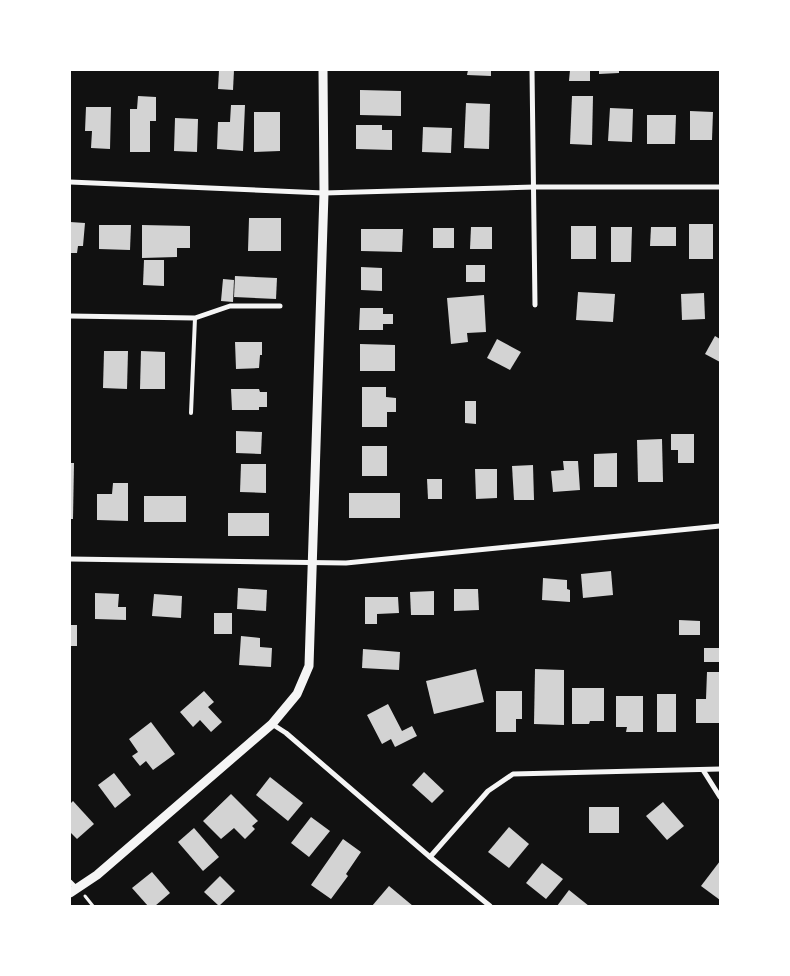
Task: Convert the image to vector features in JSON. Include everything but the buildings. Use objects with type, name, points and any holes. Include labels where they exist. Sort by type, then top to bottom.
[{"type":"street","points":[[70,882],[74,891],[97,875],[272,724],[297,694],[309,666],[324,193],[323,70]]},
{"type":"street","points":[[532,70],[535,305]]},
{"type":"street","points":[[70,182],[324,193],[534,187],[720,187]]},
{"type":"street","points":[[70,316],[195,318],[230,306],[280,306]]},
{"type":"street","points":[[70,559],[346,564],[720,526]]},
{"type":"street","points":[[272,724],[286,733],[490,906]]},
{"type":"street","points":[[430,857],[488,791],[513,774],[720,769]]},
{"type":"street","points":[[703,770],[720,797]]},
{"type":"lane","points":[[191,413],[195,318]]}]
